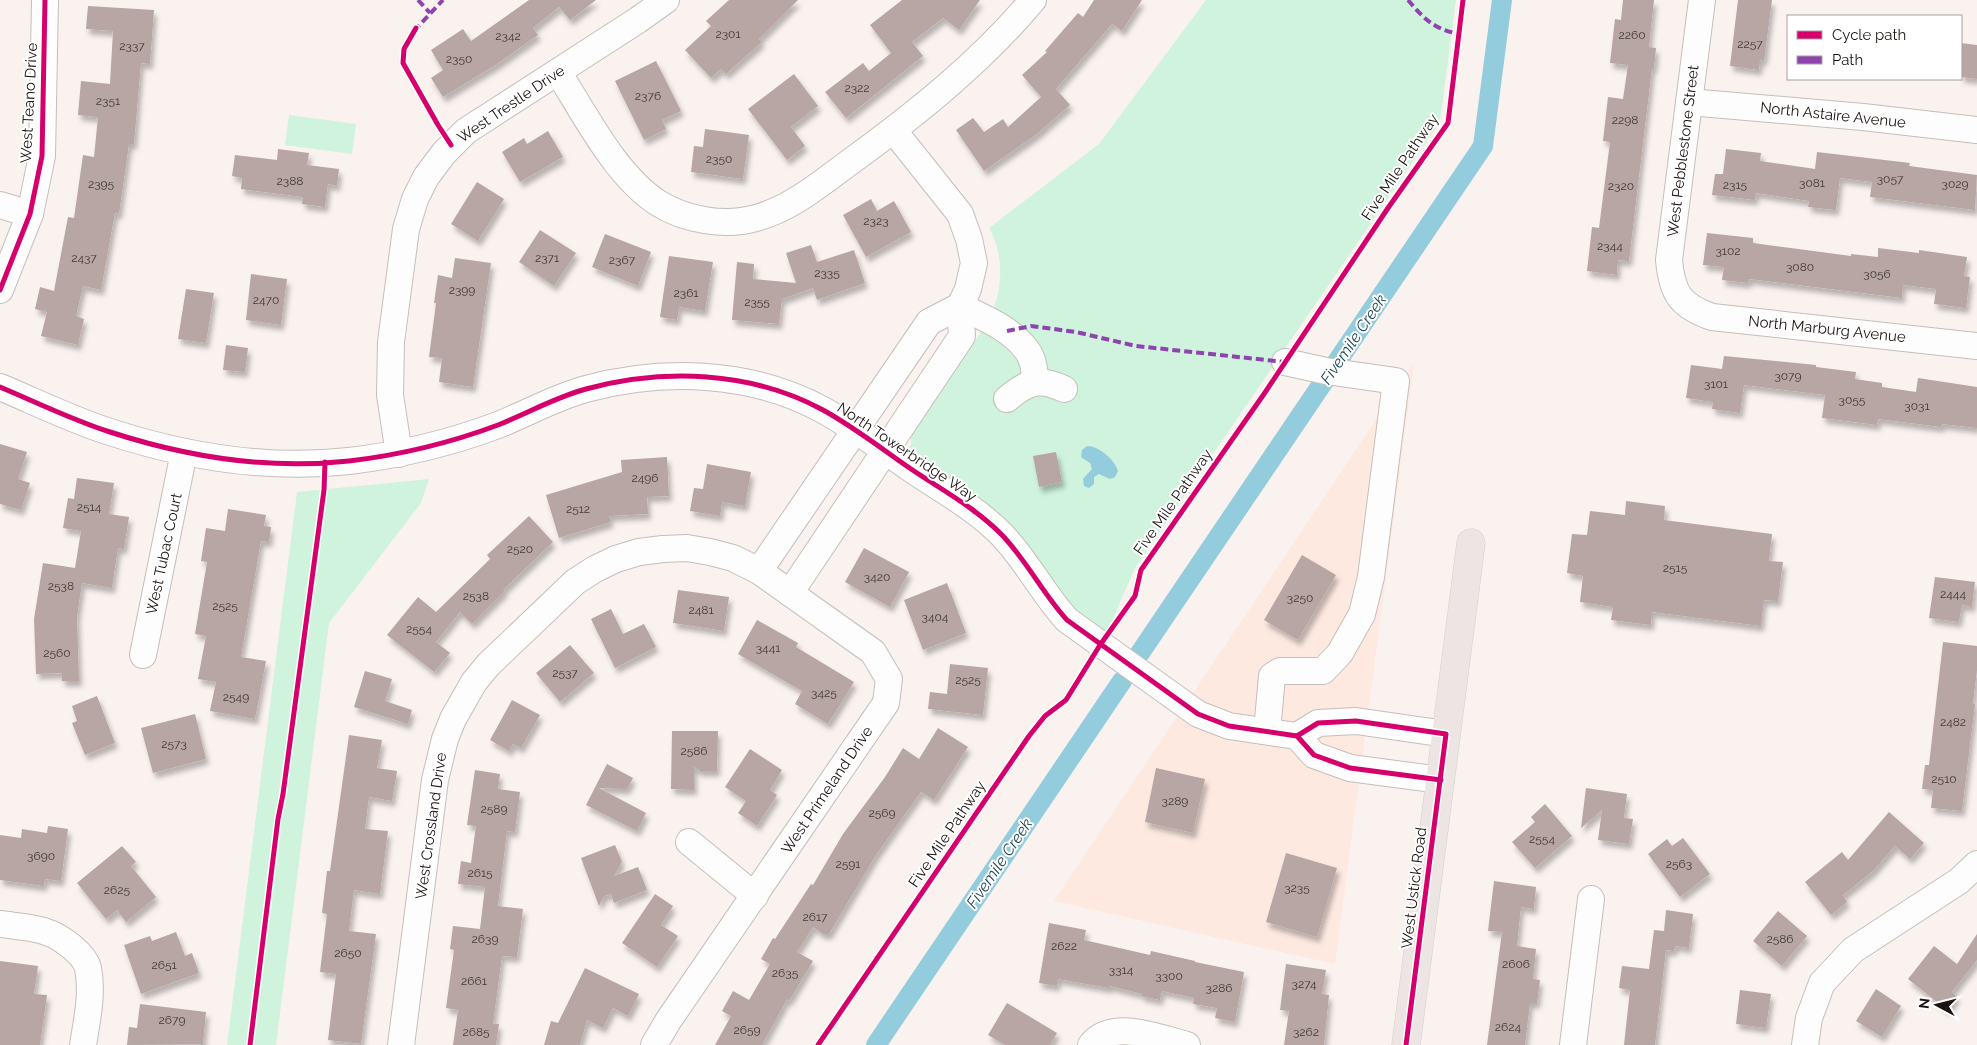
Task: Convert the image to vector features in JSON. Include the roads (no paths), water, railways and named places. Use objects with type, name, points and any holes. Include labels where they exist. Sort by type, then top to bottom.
[{"type":"main road","name":"West Ustick Road","points":[[1406,1045],[1471,543]]},
{"type":"street","name":"West Teano Drive","points":[[0,290],[30,214],[42,156],[45,0]]},
{"type":"street","name":"West Trestle Drive","points":[[399,454],[390,395],[391,342],[406,229],[415,199],[426,177],[444,153],[466,132],[666,0]]},
{"type":"street","points":[[558,72],[614,160],[635,185],[659,203],[682,214],[704,220],[732,221],[754,218],[781,210],[804,196],[894,130],[985,54],[1033,0]]},
{"type":"street","name":"West Pebblestone Street","points":[[1681,299],[1671,282],[1669,260],[1702,0]]},
{"type":"street","name":"North Astaire Avenue","points":[[1689,102],[1863,117],[1977,130]]},
{"type":"street","points":[[790,593],[962,336],[960,306],[968,289],[974,263],[969,239],[960,214],[894,130]]},
{"type":"street","points":[[0,205],[30,214]]},
{"type":"street","name":"North Marburg Avenue","points":[[1681,299],[1696,312],[1712,317],[1977,346]]},
{"type":"street","points":[[960,306],[1007,331],[1026,349],[1035,368],[1035,382]]},
{"type":"street","points":[[759,571],[930,322],[960,306]]},
{"type":"street","points":[[1267,731],[1272,676],[1280,671],[1323,671],[1340,653],[1362,614],[1372,577],[1396,381],[1337,373],[1285,362]]},
{"type":"street","name":"North Towerbridge Way","points":[[0,387],[108,431],[184,452],[228,460],[303,464],[347,461],[399,454],[476,433],[582,390],[614,382],[670,376],[731,380],[780,392],[822,409],[984,519],[1015,548],[1052,604],[1066,620],[1198,714],[1229,726],[1297,736]]},
{"type":"street","points":[[1007,399],[1021,388],[1035,382],[1050,383],[1064,389]]},
{"type":"street","name":"West Tubac Court","points":[[143,655],[184,452]]},
{"type":"street","name":"West Crossland Drive","points":[[401,1045],[439,759],[453,719],[474,682],[488,665],[574,582],[616,559],[639,552],[687,548],[733,558],[759,571],[873,652],[889,679]]},
{"type":"street","name":"West Primeland Drive","points":[[654,1045],[886,703],[889,679]]},
{"type":"street","points":[[1440,780],[1350,768],[1314,755],[1297,736],[1318,723],[1356,721],[1446,734]]},
{"type":"street","points":[[689,842],[755,896]]},
{"type":"street","points":[[1805,1045],[1809,1018],[1822,983],[1853,950],[1959,881],[1977,864]]},
{"type":"street","points":[[1573,1045],[1591,898]]},
{"type":"street","points":[[0,924],[36,928],[54,934],[78,952],[87,966],[90,985],[83,1045]]},
{"type":"street","points":[[1100,1039],[1131,1032],[1187,1045]]},
{"type":"water","points":[[1087,446],[1096,448],[1106,454],[1114,462],[1118,471],[1115,477],[1110,479],[1099,474],[1094,477],[1094,484],[1089,488],[1084,486],[1083,479],[1092,469],[1090,463],[1081,457],[1082,450]]},
{"type":"waterway","name":"Fivemile Creek","points":[[1140,653],[1483,146],[1502,0]]},
{"type":"waterway","name":"Fivemile Creek","points":[[876,1045],[1122,681]]}]
